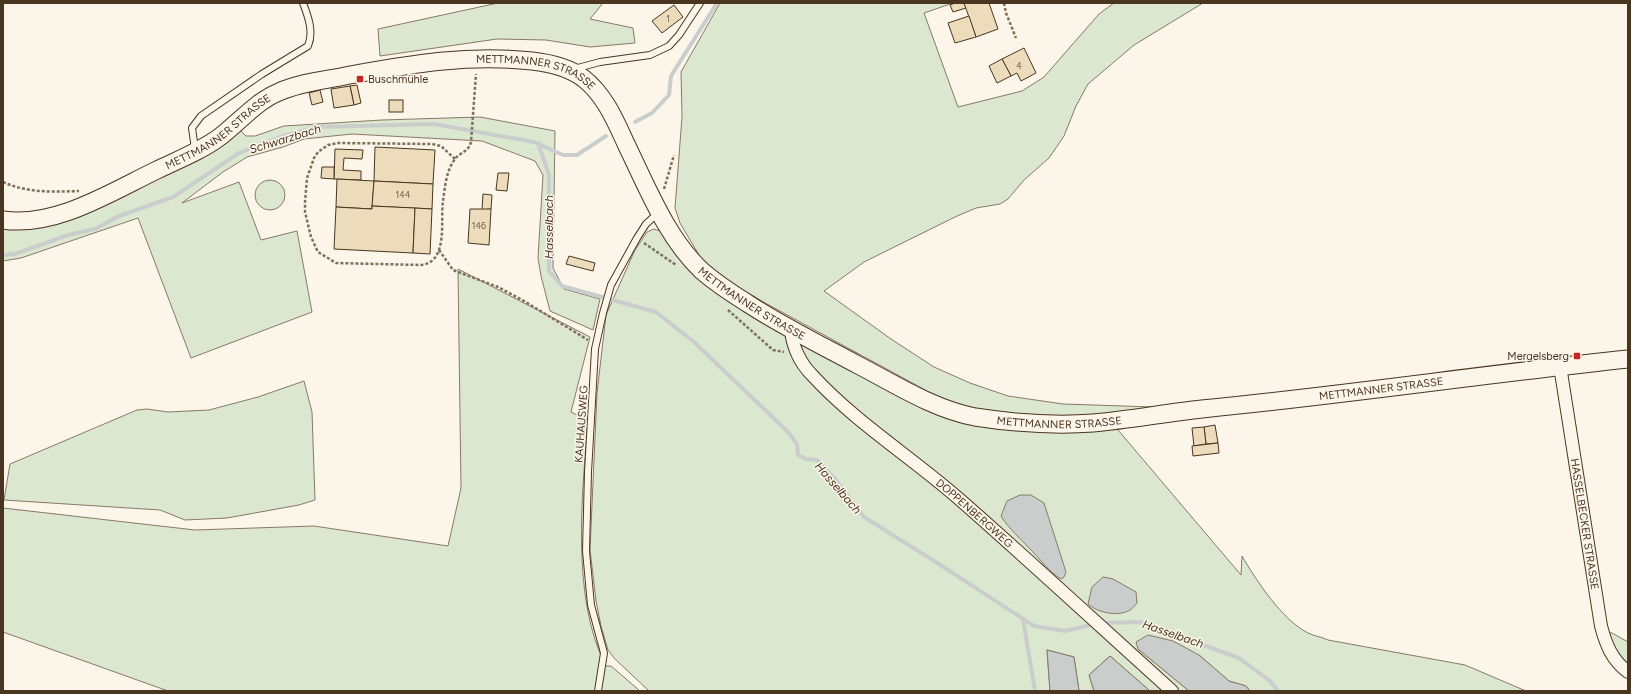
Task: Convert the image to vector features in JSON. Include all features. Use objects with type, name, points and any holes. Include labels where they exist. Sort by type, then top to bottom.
[{"type":"main road","name":"METTMANNER STRASSE","points":[[3,220],[36,220],[65,212],[106,195],[196,151],[222,136],[266,99],[278,92],[300,84],[376,70],[477,58],[531,61],[571,70],[587,81],[600,95],[622,134],[660,211],[684,251],[707,276],[751,306],[791,329],[941,408],[958,413],[977,417],[1046,424],[1095,422],[1628,359]]},
{"type":"street","name":"DOPPENBERGWEG","points":[[791,329],[792,342],[799,356],[810,374],[831,395],[957,497],[1172,691]]},
{"type":"street","name":"HASSELBECKER STRASSE","points":[[1560,366],[1601,626],[1608,650],[1615,660],[1628,672]]},
{"type":"lane","points":[[196,151],[192,128],[201,116],[262,74],[308,46],[310,40],[309,23],[303,3]]},
{"type":"lane","points":[[571,70],[600,62],[650,55],[659,52],[669,46],[679,35],[700,3]]},
{"type":"lane","name":"KAUHAUSWEG","points":[[598,691],[604,653],[591,605],[586,551],[588,472],[597,344],[603,313],[611,285],[646,224],[660,211]]},
{"type":"path","points":[[1004,3],[1006,14],[1016,38]]},
{"type":"path","points":[[455,159],[441,146],[432,144],[338,143],[328,145],[318,152],[312,163],[307,178],[305,202],[311,237],[318,252],[336,263],[428,264],[434,259],[442,241],[441,222],[447,174],[455,159],[469,148],[471,142],[477,58]]},
{"type":"path","points":[[660,211],[664,190],[674,155]]},
{"type":"path","points":[[3,182],[11,186],[30,190],[55,192],[82,191]]},
{"type":"path","points":[[439,250],[453,270],[498,287],[524,301],[583,338],[597,344]]},
{"type":"green space","points":[[498,3],[603,3],[590,19],[633,28],[635,43],[590,47],[546,40],[497,39],[380,56],[378,29]]},
{"type":"green space","points":[[720,3],[953,3],[924,13],[958,107],[1022,91],[1044,77],[1099,14],[1114,3],[1203,3],[1134,45],[1088,84],[1076,106],[1064,136],[1049,158],[1024,180],[1008,199],[1000,204],[976,208],[955,217],[864,262],[824,291],[891,339],[934,367],[970,383],[1008,396],[1063,404],[1154,407],[1097,415],[1057,416],[1010,414],[951,404],[767,304],[726,280],[702,260],[680,223],[675,208],[682,117],[681,72]]},
{"type":"green space","points":[[480,117],[555,131],[553,268],[564,289],[600,299],[593,330],[550,311],[538,258],[543,175],[535,161],[482,141],[352,134],[304,139],[283,147],[247,157],[223,172],[182,203],[239,182],[261,240],[297,231],[312,312],[191,358],[138,218],[21,258],[3,261],[3,225],[18,226],[238,128],[246,136],[255,136],[284,126],[382,120]]},
{"type":"green space","points":[[270,180],[276,181],[284,189],[284,201],[276,209],[270,210],[264,209],[256,201],[255,195],[256,189],[264,181]]},
{"type":"green space","points":[[654,229],[660,231],[797,340],[933,413],[964,423],[1016,430],[1118,426],[1118,430],[1241,575],[1242,556],[1270,599],[1289,619],[1308,633],[1328,640],[1465,665],[1526,691],[1250,691],[1246,686],[1229,681],[1199,655],[1138,649],[1189,691],[1150,691],[1110,656],[1089,675],[1094,691],[1079,691],[1074,657],[1047,650],[1050,691],[649,691],[614,658],[608,650],[596,601],[590,550],[597,393],[606,315],[635,250],[647,232]]},
{"type":"green space","points":[[458,269],[590,337],[571,412],[588,420],[583,481],[583,578],[588,610],[595,639],[606,666],[611,666],[640,691],[168,691],[3,632],[3,508],[195,530],[314,526],[448,546],[461,488]]},
{"type":"green space","points":[[304,381],[312,412],[315,500],[299,505],[227,518],[185,520],[160,510],[4,500],[10,464],[137,410],[147,409],[168,412],[209,410],[258,397]]},
{"type":"green space","points":[[1606,632],[1612,633],[1628,642],[1628,664],[1620,659]]},
{"type":"shaded area","points":[[1020,495],[1031,495],[1044,503],[1066,572],[1064,577],[1061,579],[1052,572],[1011,530],[1001,516],[1007,501]]},
{"type":"shaded area","points":[[1103,577],[1113,579],[1136,592],[1137,603],[1130,610],[1115,614],[1097,610],[1088,604],[1092,587]]},
{"type":"shaded area","points":[[1148,635],[1173,641],[1199,655],[1229,681],[1246,686],[1250,691],[1189,691],[1138,649],[1136,642]]},
{"type":"shaded area","points":[[1047,650],[1074,657],[1079,691],[1050,691]]},
{"type":"shaded area","points":[[1110,656],[1150,691],[1094,691],[1089,675]]},
{"type":"building","points":[[955,3],[964,3],[966,8],[953,12],[950,5]]},
{"type":"building","points":[[964,3],[989,3],[998,29],[976,37]]},
{"type":"building","points":[[674,5],[683,17],[662,33],[652,21]]},
{"type":"building","points":[[969,16],[976,37],[955,43],[948,23]]},
{"type":"building","points":[[1024,48],[1036,73],[1021,81],[1017,73],[1011,76],[1002,59]]},
{"type":"building","points":[[1002,59],[1011,76],[997,83],[989,66]]},
{"type":"building","points":[[357,85],[361,103],[354,105],[350,86]]},
{"type":"building","points":[[350,86],[354,105],[334,108],[331,89]]},
{"type":"building","points":[[320,90],[323,102],[312,105],[309,93]]},
{"type":"building","points":[[389,100],[403,100],[403,112],[389,112]]},
{"type":"building","points":[[375,147],[435,150],[433,184],[374,181]]},
{"type":"building","points":[[335,149],[363,150],[362,159],[344,158],[343,170],[361,171],[361,180],[334,179]]},
{"type":"building","points":[[322,167],[334,167],[334,179],[321,178]]},
{"type":"building","points":[[498,173],[509,173],[507,191],[496,190]]},
{"type":"building","points":[[337,179],[374,181],[372,209],[336,207]]},
{"type":"building","points":[[374,181],[433,184],[432,209],[372,206]]},
{"type":"building","points":[[483,194],[492,195],[491,209],[482,210]]},
{"type":"building","points":[[372,206],[415,208],[413,253],[334,249],[336,207],[372,209]]},
{"type":"building","points":[[415,208],[432,209],[430,254],[413,253]]},
{"type":"building","points":[[470,209],[491,209],[489,245],[468,243]]},
{"type":"building","points":[[569,256],[595,263],[593,271],[566,264]]},
{"type":"building","points":[[1215,425],[1218,443],[1206,444],[1204,427]]},
{"type":"building","points":[[1204,427],[1206,444],[1194,446],[1192,428]]},
{"type":"building","points":[[1218,443],[1219,453],[1193,456],[1192,446]]},
{"type":"waterway","name":"Schwarzbach","points":[[635,122],[652,113],[669,95],[671,76],[717,3]]},
{"type":"waterway","name":"Schwarzbach","points":[[3,255],[15,254],[68,235],[95,229],[119,216],[173,197],[239,153],[280,137],[317,127],[434,124],[534,142],[563,155],[577,155],[606,136]]},
{"type":"waterway","name":"Hasselbach","points":[[538,143],[549,175],[549,271],[562,286],[656,312],[694,342],[788,432],[797,444],[798,455],[806,459],[817,460],[836,480],[864,517],[1034,626],[1065,631],[1095,624]]},
{"type":"waterway","points":[[1023,619],[1035,691]]},
{"type":"waterway","name":"Hasselbach","points":[[1101,623],[1140,622],[1239,658],[1270,681],[1278,691]]},
{"type":"place","name":"Buschmühle","points":[[360,79]]},
{"type":"place","name":"Mergelsberg","points":[[1577,356]]}]
